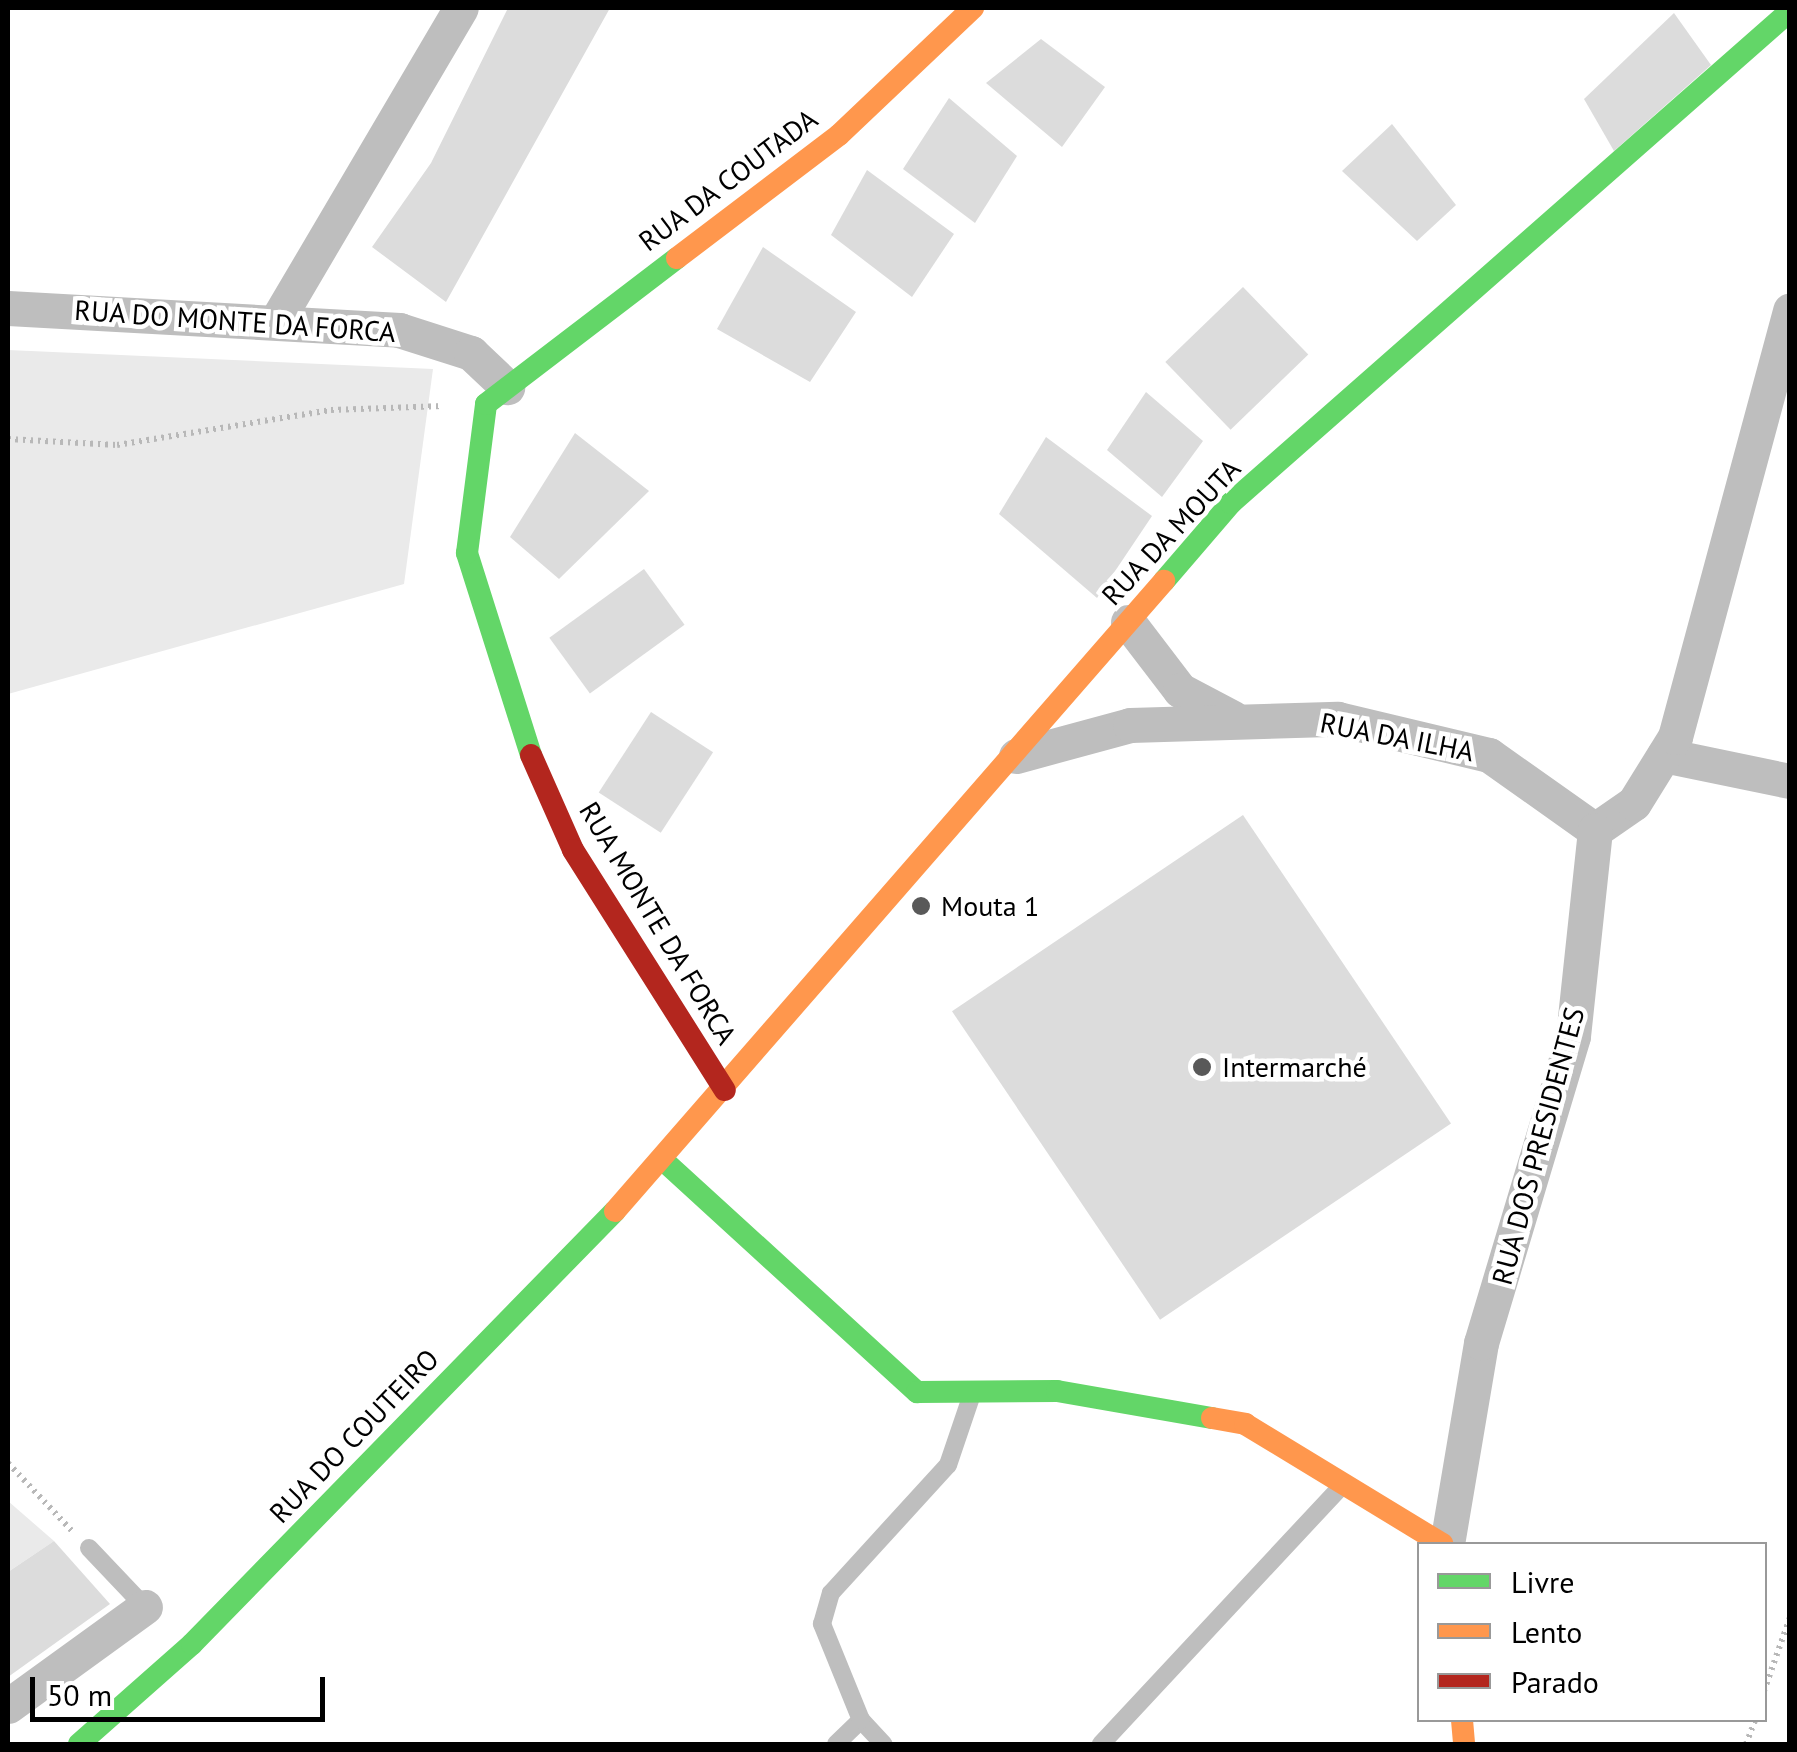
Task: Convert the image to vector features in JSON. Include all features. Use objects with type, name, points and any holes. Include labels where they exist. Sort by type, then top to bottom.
[{"type":"main road","name":"RUA DA COUTADA","points":[[497,395],[839,135],[973,8]]},
{"type":"main road","name":"RUA DA MOUTA","points":[[664,1161],[1231,503],[1790,11]]},
{"type":"main road","name":"RUA MONTE DA FORCA","points":[[497,395],[467,553],[522,736],[573,850],[725,1090]]},
{"type":"main road","points":[[664,1161],[916,1392],[1057,1392],[1245,1424],[1442,1542]]},
{"type":"main road","name":"RUA DO COUTEIRO","points":[[79,1744],[192,1644],[664,1161]]},
{"type":"street","points":[[277,320],[461,8]]},
{"type":"street","name":"RUA DO MONTE DA FORCA","points":[[8,308],[277,320],[399,330],[471,353],[497,395]]},
{"type":"street","points":[[1595,830],[1634,803],[1664,755],[1730,546],[1790,310]]},
{"type":"street","name":"RUA DA ILHA","points":[[1128,622],[1180,690],[1234,719]]},
{"type":"street","name":"RUA DA ILHA","points":[[1016,756],[1130,725],[1338,719],[1489,755],[1595,830]]},
{"type":"street","points":[[1664,755],[1790,781]]},
{"type":"street","name":"RUA DOS PRESIDENTES","points":[[1445,1542],[1481,1343],[1573,1036],[1595,830]]},
{"type":"street","points":[[8,1706],[145,1606]]},
{"type":"lane","points":[[883,1744],[860,1720],[822,1624],[831,1593],[948,1465],[973,1392]]},
{"type":"lane","points":[[1102,1744],[1344,1484]]},
{"type":"lane","points":[[89,1548],[145,1606]]},
{"type":"lane","points":[[836,1744],[860,1720]]},
{"type":"path","points":[[8,438],[117,445],[330,410],[497,395]]},
{"type":"path","points":[[8,1463],[89,1548]]},
{"type":"path","points":[[1767,1682],[1790,1617]]},
{"type":"shaded area","points":[[8,350],[433,369],[404,584],[8,694]]},
{"type":"shaded area","points":[[8,1501],[54,1541],[8,1572]]},
{"type":"building","points":[[508,8],[610,8],[446,302],[372,247],[431,163]]},
{"type":"building","points":[[1674,13],[1711,65],[1614,151],[1584,99]]},
{"type":"building","points":[[1041,39],[1105,87],[1062,147],[986,83]]},
{"type":"building","points":[[949,98],[1017,156],[975,223],[903,169]]},
{"type":"building","points":[[1392,124],[1456,205],[1417,241],[1342,171]]},
{"type":"building","points":[[867,170],[954,234],[912,297],[831,235]]},
{"type":"building","points":[[763,247],[856,312],[810,382],[717,329]]},
{"type":"building","points":[[1243,287],[1308,355],[1231,430],[1165,362]]},
{"type":"building","points":[[1146,392],[1203,441],[1162,497],[1107,450]]},
{"type":"building","points":[[575,433],[649,491],[559,579],[510,537]]},
{"type":"building","points":[[1046,437],[1152,516],[1097,598],[999,514]]},
{"type":"building","points":[[644,569],[685,625],[590,694],[549,638]]},
{"type":"building","points":[[651,712],[713,752],[661,833],[599,793]]},
{"type":"building","name":"Intermarché","points":[[1243,815],[1451,1123],[1160,1320],[952,1011]]},
{"type":"building","points":[[54,1541],[110,1604],[8,1677],[8,1572]]},
{"type":"traffic: fast","points":[[1164,581],[1231,503],[1790,11]]},
{"type":"traffic: fast","points":[[531,755],[467,553],[486,404],[677,258]]},
{"type":"traffic: fast","points":[[664,1161],[917,1392],[1057,1391],[1212,1418]]},
{"type":"traffic: fast","points":[[79,1744],[192,1644],[615,1211]]},
{"type":"traffic: slow","points":[[677,258],[839,135],[973,8]]},
{"type":"traffic: slow","points":[[615,1211],[1164,581]]},
{"type":"traffic: slow","points":[[1212,1418],[1245,1424],[1439,1542]]},
{"type":"traffic: slow","points":[[1462,1722],[1464,1744]]},
{"type":"traffic: jam","points":[[531,755],[573,850],[725,1090]]},
{"type":"place","name":"Mouta 1","points":[[921,906]]},
{"type":"place","name":"Intermarché","points":[[1202,1067]]}]
